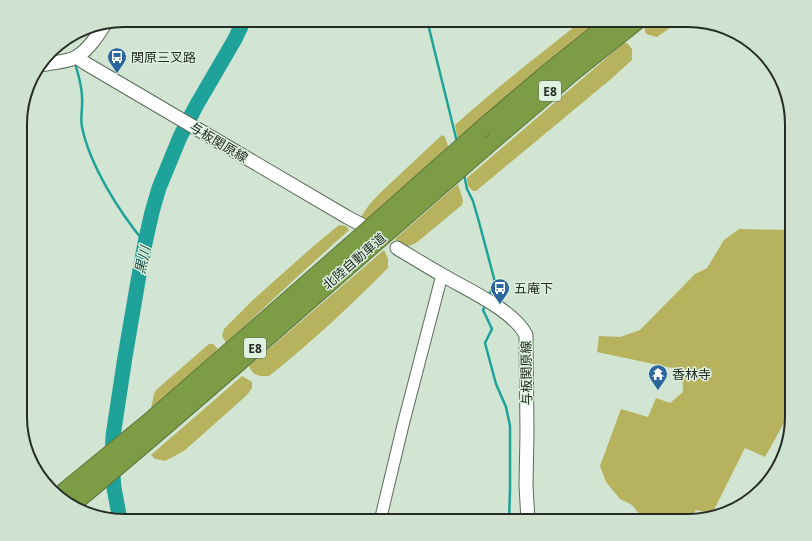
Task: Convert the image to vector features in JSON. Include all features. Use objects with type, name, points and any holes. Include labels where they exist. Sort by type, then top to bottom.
[{"type":"highway","name":"北陸自動車道","points":[[69,497],[149,440],[210,388],[483,128],[543,77],[613,28]]},
{"type":"highway","name":"北陸自動車道","points":[[69,497],[154,418],[355,251],[486,146],[575,70],[613,28]]},
{"type":"main road","points":[[48,64],[72,59],[77,56],[85,50],[101,30]]},
{"type":"main road","name":"与板関原線","points":[[77,56],[85,63],[362,225]]},
{"type":"main road","name":"与板関原線","points":[[397,248],[489,302],[516,321],[526,335],[526,486],[528,514]]},
{"type":"street","points":[[382,514],[442,275]]},
{"type":"shaded area","points":[[574,27],[595,27],[458,140],[455,125],[502,84]]},
{"type":"shaded area","points":[[644,27],[671,27],[657,37],[646,34]]},
{"type":"shaded area","points":[[624,43],[627,43],[632,49],[632,60],[476,191],[473,191],[468,186],[467,178]]},
{"type":"shaded area","points":[[442,135],[445,137],[449,149],[365,221],[361,217],[369,205]]},
{"type":"shaded area","points":[[458,184],[463,201],[462,205],[416,243],[410,246],[405,246],[400,244],[395,239]]},
{"type":"shaded area","points":[[339,225],[346,226],[349,230],[226,343],[222,336],[224,329],[253,300]]},
{"type":"shaded area","points":[[739,229],[785,230],[785,421],[765,457],[745,448],[714,511],[705,512],[696,510],[693,514],[639,514],[632,505],[620,499],[606,482],[600,466],[621,409],[648,417],[656,398],[670,403],[683,392],[682,370],[597,352],[599,336],[620,337],[640,330],[695,274],[707,268],[724,240]]},
{"type":"shaded area","points":[[384,250],[388,259],[388,268],[330,324],[269,376],[259,376],[253,372],[249,366]]},
{"type":"shaded area","points":[[209,344],[213,344],[218,349],[160,403],[151,409],[156,390]]},
{"type":"shaded area","points":[[242,376],[252,382],[252,388],[247,395],[184,451],[165,461],[155,459],[151,455]]},
{"type":"waterway","name":"黒川","points":[[119,514],[114,488],[112,465],[113,436],[138,281],[152,212],[159,188],[180,137],[241,27]]},
{"type":"waterway","points":[[429,27],[457,142]]},
{"type":"waterway","points":[[75,63],[82,93],[81,120],[86,142],[107,188],[126,218],[145,243]]},
{"type":"waterway","points":[[464,174],[467,189],[473,201],[495,282],[488,297]]},
{"type":"waterway","points":[[486,304],[483,310],[492,329],[485,343],[496,384],[506,407],[510,426],[509,514]]},
{"type":"place","name":"関原三叉路","points":[[117,74]]},
{"type":"place","name":"五庵下","points":[[500,305]]},
{"type":"place","name":"香林寺","points":[[658,391]]}]
